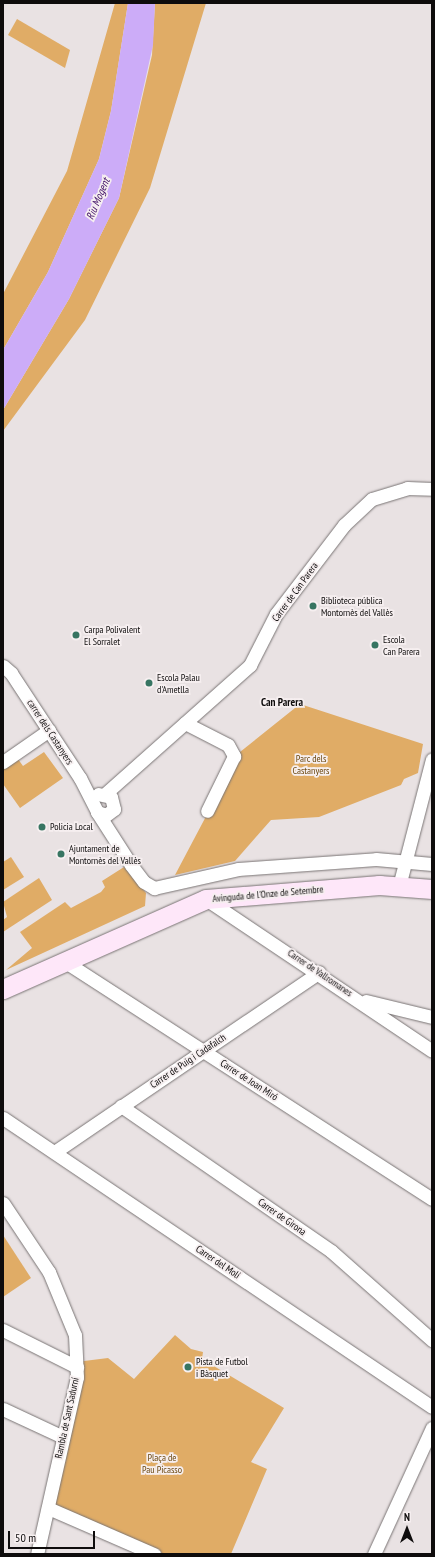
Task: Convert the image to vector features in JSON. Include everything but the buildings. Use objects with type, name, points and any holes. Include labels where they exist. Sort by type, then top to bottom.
[{"type":"street","name":"Carrer de Can Parera","points":[[99,800],[250,665],[276,614],[344,526],[368,502],[407,488],[432,489]]},
{"type":"street","name":"carrer dels Castanyers","points":[[3,666],[11,673],[80,778],[99,800]]},
{"type":"street","points":[[185,723],[228,745],[234,756],[207,811]]},
{"type":"street","points":[[3,762],[49,730]]},
{"type":"street","points":[[398,886],[403,861],[432,759]]},
{"type":"street","points":[[99,800],[110,831],[144,882],[154,888],[238,869],[376,859],[432,864]]},
{"type":"street","name":"Avinguda de l'Onze de Setembre","points":[[3,989],[206,899],[280,891],[398,886],[432,889]]},
{"type":"street","name":"Carrer de Vallromanes","points":[[206,899],[319,972],[432,1051]]},
{"type":"street","name":"Carrer de Joan Miró","points":[[64,961],[432,1199]]},
{"type":"street","name":"Carrer de Puig i Cadafalch","points":[[56,1151],[319,972]]},
{"type":"street","points":[[358,999],[432,1017]]},
{"type":"street","name":"Carrer de Girona","points":[[121,1106],[331,1251],[432,1340]]},
{"type":"street","name":"Carrer del Molí","points":[[3,1118],[56,1151],[432,1407]]},
{"type":"street","name":"Rambla de Sant Sadurní","points":[[3,1203],[49,1272],[68,1312],[75,1335],[77,1367],[37,1554]]},
{"type":"street","points":[[3,1330],[77,1367]]},
{"type":"street","points":[[3,1409],[63,1437]]},
{"type":"street","points":[[374,1554],[432,1428]]},
{"type":"street","points":[[48,1508],[154,1554]]},
{"type":"green space","points":[[115,3],[128,3],[111,111],[99,159],[48,272],[3,350],[3,294],[67,171]]},
{"type":"green space","points":[[155,3],[206,3],[150,188],[85,320],[3,431],[3,410],[69,299],[119,198],[152,55]]},
{"type":"green space","points":[[17,19],[70,50],[65,68],[8,35]]},
{"type":"green space","name":"Parc dels Castanyers","points":[[300,704],[423,744],[418,773],[404,779],[401,785],[319,817],[271,820],[235,861],[175,875],[240,752]]},
{"type":"green space","points":[[44,752],[63,778],[20,808],[3,784],[3,769],[18,759],[23,766]]},
{"type":"green space","points":[[11,857],[24,877],[3,890],[3,862]]},
{"type":"green space","points":[[124,867],[146,893],[145,906],[6,970],[32,948],[20,932],[65,902],[71,908],[101,892],[105,887],[102,881]]},
{"type":"green space","points":[[39,878],[52,900],[3,932],[3,920],[7,917],[3,902]]},
{"type":"green space","points":[[3,1235],[31,1278],[3,1297]]},
{"type":"green space","name":"Plaça de Pau Picasso","points":[[175,1335],[191,1349],[203,1352],[202,1359],[284,1408],[251,1462],[267,1469],[231,1554],[154,1554],[48,1508],[76,1362],[108,1358],[134,1379]]},
{"type":"water","name":"Riu Mogent","points":[[128,3],[155,3],[153,45],[119,198],[69,299],[3,410],[3,350],[48,272],[99,159],[111,111]]},
{"type":"place","name":"Biblioteca pública Montornès del Vallès","points":[[313,606]]},
{"type":"place","name":"Carpa Polivalent El Sorralet","points":[[76,635]]},
{"type":"place","name":"Escola Can Parera","points":[[375,645]]},
{"type":"place","name":"Escola Palau d'Ametlla","points":[[149,683]]},
{"type":"place","name":"Policia Local","points":[[42,827]]},
{"type":"place","name":"Ajuntament de Montornès del Vallès","points":[[61,854]]},
{"type":"place","name":"Pista de Futbol i Bàsquet","points":[[188,1367]]},
{"type":"district","name":"Can Parera","points":[[282,702]]}]
